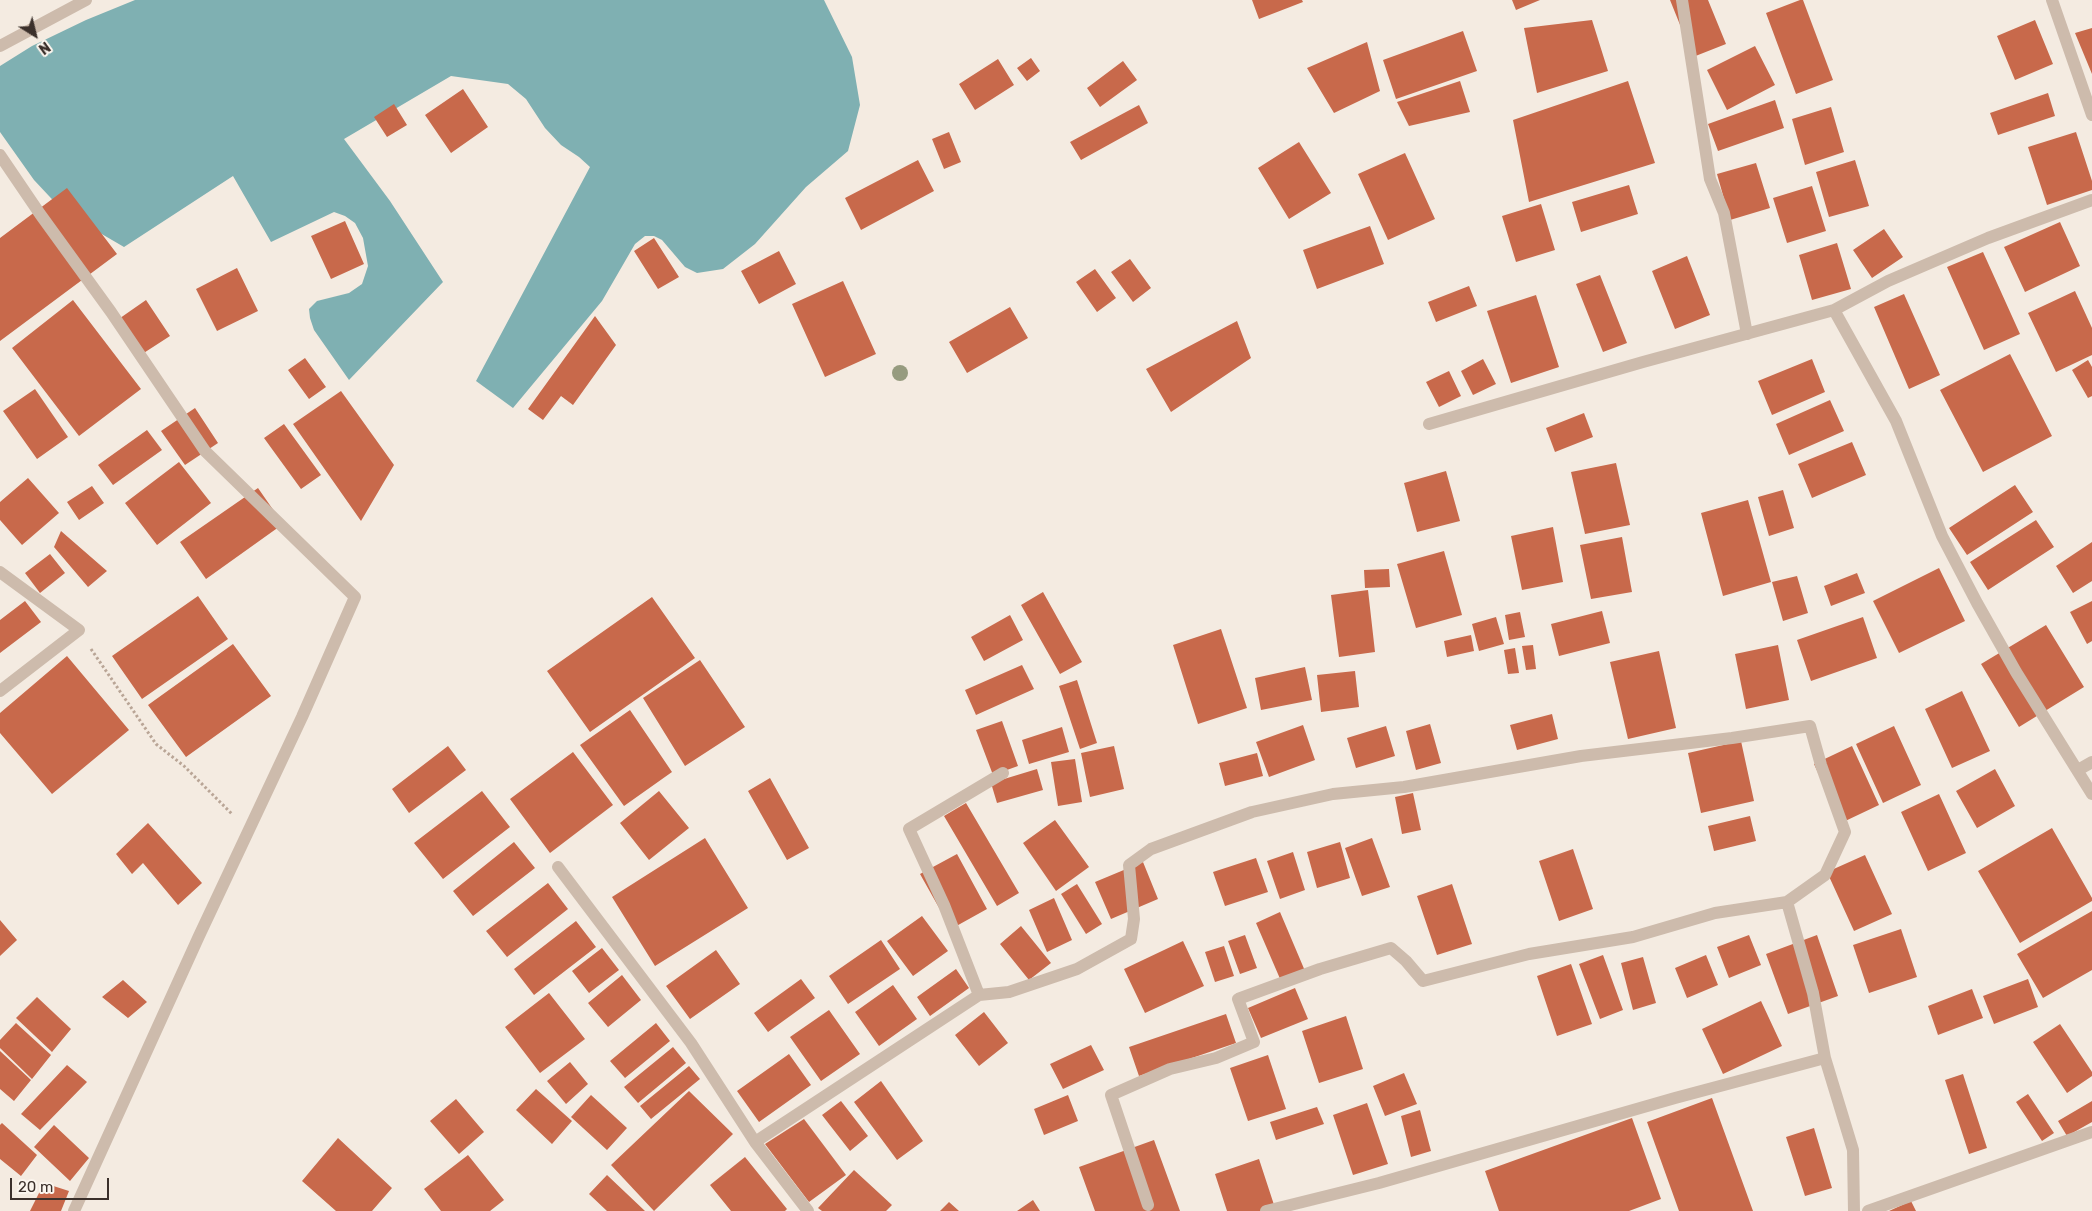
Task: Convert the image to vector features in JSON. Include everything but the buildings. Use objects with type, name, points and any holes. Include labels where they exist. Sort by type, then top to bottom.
[{"type":"street","points":[[0,46],[86,0]]},
{"type":"street","points":[[1682,0],[1710,179],[1724,213],[1747,334]]},
{"type":"street","points":[[2052,0],[2092,115]]},
{"type":"street","points":[[0,155],[111,312],[205,451],[355,597],[302,717],[74,1211]]},
{"type":"street","points":[[1429,424],[1643,362],[1834,310],[1888,281],[1988,238],[2092,200]]},
{"type":"street","points":[[1834,310],[1896,421],[1942,536],[1977,603],[2016,672],[2092,794]]},
{"type":"street","points":[[0,572],[79,630],[0,691]]},
{"type":"street","points":[[755,1142],[979,995],[1009,992],[1077,968],[1131,939],[1134,919],[1130,865],[1152,849],[1252,812],[1333,794],[1404,787],[1581,756],[1732,738],[1810,726],[1821,765],[1845,832],[1825,875],[1787,902],[1714,913],[1633,937],[1529,954],[1423,981],[1392,948],[1320,969],[1238,999],[1254,1042],[1216,1058],[1170,1069],[1111,1095],[1148,1205]]},
{"type":"street","points":[[2078,770],[2092,762]]},
{"type":"street","points":[[979,995],[944,905],[909,829],[1004,773]]},
{"type":"street","points":[[558,867],[691,1043],[755,1142],[808,1211]]},
{"type":"street","points":[[1787,902],[1812,993],[1826,1058],[1853,1150],[1854,1211]]},
{"type":"street","points":[[1266,1211],[1379,1183],[1675,1098],[1826,1058]]},
{"type":"street","points":[[1868,1211],[2092,1132]]},
{"type":"path","points":[[79,630],[156,744],[195,777],[248,831]]},
{"type":"water","points":[[135,0],[824,0],[852,57],[860,105],[848,151],[806,187],[755,244],[723,269],[697,273],[685,267],[662,240],[654,236],[645,236],[635,244],[602,301],[513,408],[476,381],[590,167],[561,145],[545,128],[526,99],[508,84],[451,76],[344,139],[390,201],[443,282],[349,380],[314,330],[309,309],[317,301],[349,293],[362,284],[368,266],[363,238],[355,223],[345,216],[334,212],[271,242],[233,176],[124,247],[64,212],[34,180],[0,132],[0,66],[32,46],[86,20]]}]
